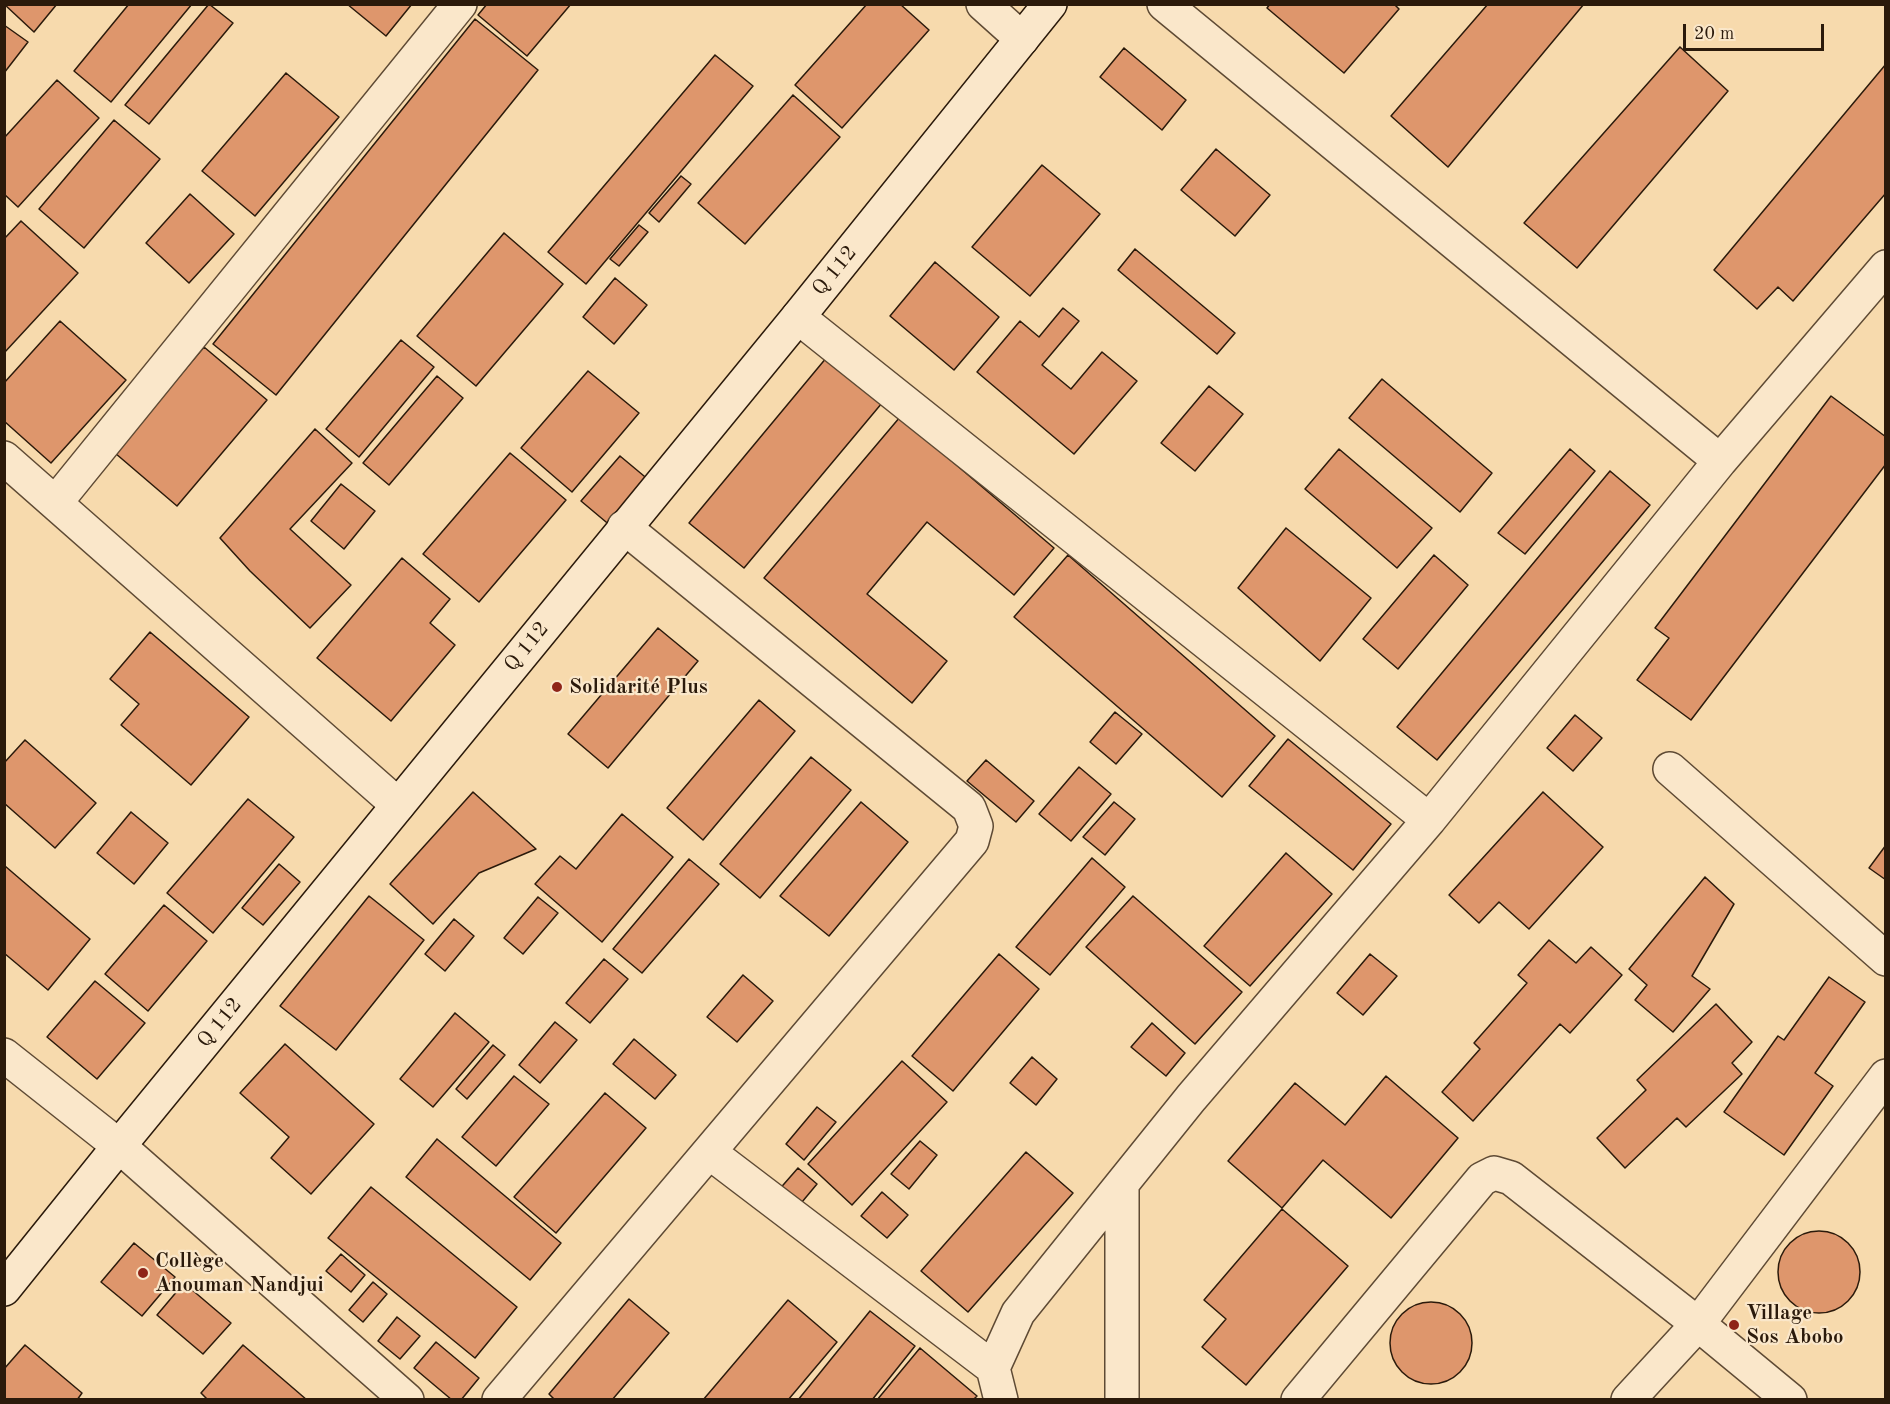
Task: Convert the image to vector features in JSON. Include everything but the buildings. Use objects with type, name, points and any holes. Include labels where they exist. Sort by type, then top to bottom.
[{"type":"street","points":[[56,502],[460,4]]},
{"type":"street","points":[[983,4],[1022,39]]},
{"type":"street","name":"Q 112","points":[[4,1289],[624,527],[798,317],[1050,4]]},
{"type":"street","points":[[1164,4],[1720,461]]},
{"type":"street","points":[[1001,1400],[993,1368],[1018,1312],[1191,1098],[1429,820],[1720,461],[1886,267]]},
{"type":"street","points":[[798,317],[1429,820]]},
{"type":"street","points":[[4,458],[398,806]]},
{"type":"street","points":[[499,1400],[972,841],[976,826],[969,808],[624,527]]},
{"type":"street","points":[[1670,769],[1886,959]]},
{"type":"street","points":[[4,1055],[119,1146],[407,1400]]},
{"type":"street","points":[[1628,1400],[1698,1324],[1886,1076]]},
{"type":"street","points":[[709,1152],[993,1368]]},
{"type":"street","points":[[1298,1400],[1482,1179],[1494,1173],[1511,1178],[1698,1324],[1790,1400]]},
{"type":"street","points":[[1122,1184],[1122,1400]]},
{"type":"place","name":"Solidarité Plus","points":[[557,687]]},
{"type":"place","name":"Collège Anouman Nandjui","points":[[143,1273]]},
{"type":"place","name":"Village Sos Abobo","points":[[1734,1325]]}]
